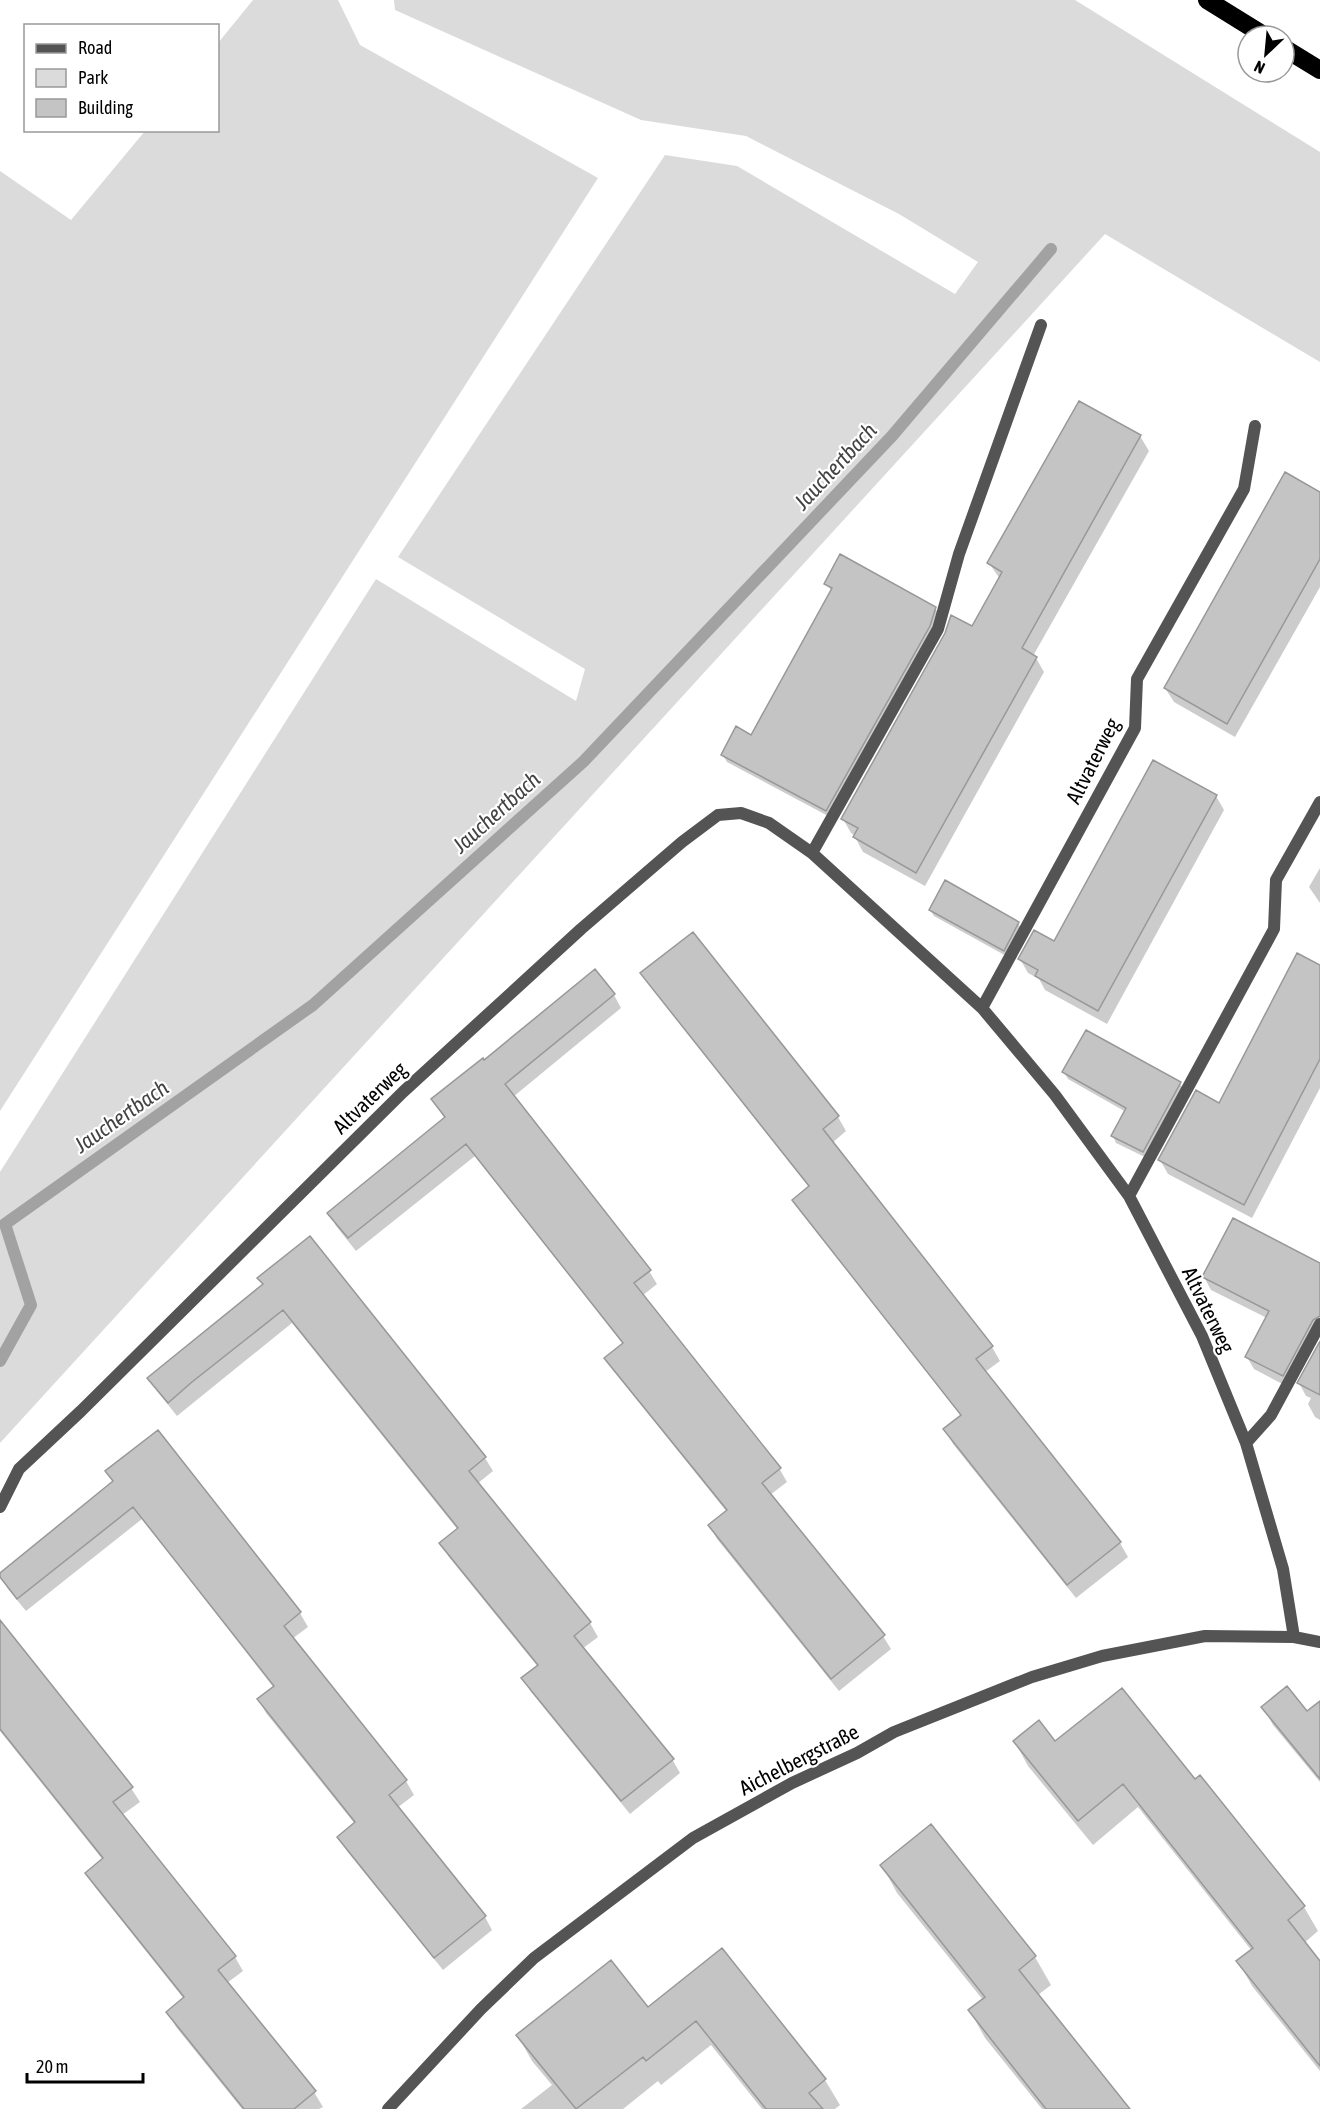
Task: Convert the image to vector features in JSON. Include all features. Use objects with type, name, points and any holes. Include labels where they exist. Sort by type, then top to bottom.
[{"type":"highway","points":[[1207,0],[1246,24]]},
{"type":"highway","points":[[1296,55],[1320,70]]},
{"type":"street","points":[[812,853],[938,629],[959,554],[1041,326]]},
{"type":"street","name":"Altvaterweg","points":[[982,1008],[1135,728],[1137,679],[1244,489],[1255,426]]},
{"type":"street","points":[[1129,1196],[1274,928],[1276,879],[1320,802]]},
{"type":"street","name":"Altvaterweg","points":[[0,1507],[19,1469],[81,1411],[403,1092],[581,929],[682,842],[718,815],[741,813],[769,823],[812,853],[982,1008],[1055,1095],[1129,1196],[1202,1336],[1246,1443],[1283,1569],[1294,1637]]},
{"type":"street","points":[[1246,1443],[1271,1414],[1320,1324]]},
{"type":"street","name":"Aichelbergstraße","points":[[388,2109],[469,2021],[534,1958],[693,1838],[792,1783],[857,1753],[894,1732],[1032,1677],[1102,1656],[1205,1636],[1294,1637],[1320,1642]]},
{"type":"green space","points":[[253,0],[338,0],[360,45],[598,178],[0,1111],[0,171],[71,220],[144,132],[219,132],[219,42]]},
{"type":"green space","points":[[394,0],[1075,0],[1320,152],[1320,362],[1105,234],[0,1443],[0,1172],[376,579],[576,701],[585,669],[398,557],[665,155],[737,166],[955,294],[978,262],[899,214],[746,136],[641,120],[395,10]]},
{"type":"building","points":[[1079,401],[1141,435],[1022,648],[1037,657],[916,873],[853,837],[858,828],[841,819],[945,633],[951,615],[972,626],[1002,572],[987,563]]},
{"type":"building","points":[[1285,472],[1320,492],[1320,559],[1227,724],[1164,688]]},
{"type":"building","points":[[840,554],[936,607],[930,626],[826,811],[721,755],[736,726],[751,735],[832,588],[824,584]]},
{"type":"building","points":[[1153,760],[1217,795],[1098,1011],[1035,976],[1038,970],[1018,959],[1034,930],[1054,941]]},
{"type":"building","points":[[945,880],[1019,922],[1004,951],[929,910]]},
{"type":"building","points":[[693,932],[839,1116],[823,1129],[993,1346],[976,1359],[1121,1542],[1067,1585],[943,1429],[961,1415],[792,1200],[809,1186],[640,973]]},
{"type":"building","points":[[1297,953],[1320,965],[1320,1059],[1244,1205],[1158,1160],[1196,1090],[1219,1103]]},
{"type":"building","points":[[595,969],[615,994],[505,1084],[651,1270],[634,1283],[781,1468],[762,1483],[885,1635],[831,1679],[708,1525],[727,1510],[604,1358],[623,1343],[466,1144],[348,1238],[327,1213],[445,1117],[431,1099],[483,1058],[484,1060]]},
{"type":"building","points":[[1086,1030],[1181,1082],[1143,1152],[1111,1136],[1126,1108],[1062,1072]]},
{"type":"building","points":[[1233,1218],[1320,1263],[1320,1316],[1313,1320],[1283,1376],[1245,1357],[1269,1311],[1202,1277]]},
{"type":"building","points":[[310,1236],[486,1457],[469,1471],[591,1622],[574,1636],[674,1759],[621,1801],[521,1678],[538,1665],[439,1543],[458,1528],[283,1310],[168,1403],[147,1378],[263,1284],[257,1278]]},
{"type":"building","points":[[1320,1341],[1320,1395],[1297,1383]]},
{"type":"building","points":[[158,1430],[301,1612],[284,1626],[407,1780],[389,1795],[486,1916],[434,1958],[337,1837],[355,1822],[257,1699],[274,1686],[133,1507],[17,1599],[0,1577],[0,1573],[113,1481],[105,1471]]},
{"type":"building","points":[[0,1620],[133,1787],[113,1802],[236,1956],[218,1970],[316,2091],[294,2109],[244,2109],[166,2012],[184,1997],[85,1873],[103,1858],[0,1729]]},
{"type":"building","points":[[1287,1686],[1307,1711],[1320,1701],[1320,1779],[1261,1707]]},
{"type":"building","points":[[1122,1688],[1195,1779],[1200,1775],[1305,1906],[1288,1920],[1320,1961],[1320,2066],[1236,1961],[1253,1948],[1123,1784],[1078,1821],[1013,1741],[1039,1720],[1055,1741]]},
{"type":"building","points":[[931,1824],[1036,1956],[1019,1970],[1130,2109],[1046,2109],[968,2010],[985,1997],[880,1865]]},
{"type":"building","points":[[722,1948],[826,2079],[809,2093],[823,2109],[766,2109],[696,2021],[646,2061],[643,2057],[576,2109],[516,2035],[611,1960],[648,2007]]},
{"type":"waterway","name":"Jauchertbach","points":[[0,1361],[31,1305],[5,1224],[313,1005],[584,761],[892,436],[1051,249]]}]
